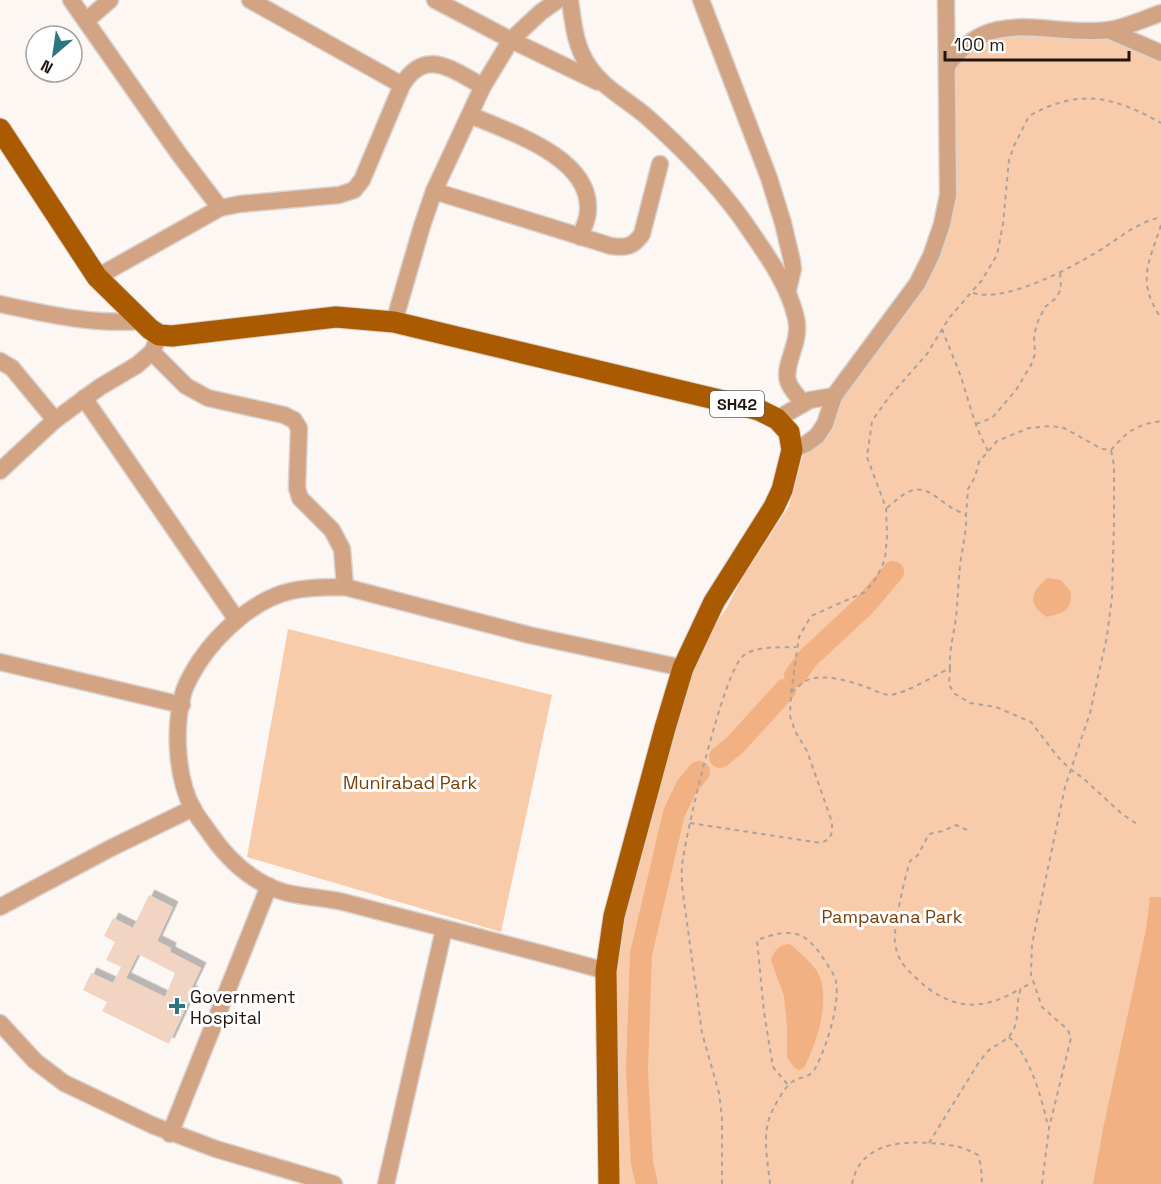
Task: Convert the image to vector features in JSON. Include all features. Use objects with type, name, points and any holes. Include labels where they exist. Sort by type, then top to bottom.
[{"type":"main road","points":[[0,129],[97,277],[141,321],[156,343]]},
{"type":"main road","name":"SH42","points":[[156,343],[172,336],[336,317],[394,322],[759,410],[777,419],[789,432],[792,450]]},
{"type":"main road","points":[[609,1184],[606,971],[614,916],[683,668],[714,602],[774,507],[782,490],[792,450]]},
{"type":"street","points":[[71,0],[179,154],[220,208]]},
{"type":"street","points":[[86,21],[110,0]]},
{"type":"street","points":[[250,0],[402,84]]},
{"type":"street","points":[[435,0],[601,83],[644,114],[692,157],[742,219],[788,290],[798,330],[788,368],[788,382],[803,403]]},
{"type":"street","points":[[394,322],[422,226],[435,191],[483,86],[511,40],[541,12],[558,0]]},
{"type":"street","points":[[570,0],[578,43],[587,64],[601,83]]},
{"type":"street","points":[[701,0],[769,178],[783,224],[793,269],[788,290]]},
{"type":"street","points":[[792,450],[817,436],[825,424],[834,396],[917,284],[942,224],[948,195],[946,0]]},
{"type":"street","points":[[947,66],[954,56],[975,37],[1006,28],[1093,32],[1108,30],[1161,13]]},
{"type":"street","points":[[1108,30],[1161,53]]},
{"type":"street","points":[[97,277],[220,208],[240,204],[339,195],[354,190],[362,180],[402,84],[408,74],[418,66],[434,63],[483,86]]},
{"type":"street","points":[[470,115],[541,146],[557,157],[579,178],[586,192],[589,208],[580,237]]},
{"type":"street","points":[[435,191],[580,237],[625,248],[635,243],[642,234],[660,164]]},
{"type":"street","points":[[0,304],[64,318],[104,323],[141,321]]},
{"type":"street","points":[[0,471],[84,398],[136,365],[156,343],[186,386],[208,398],[284,415],[294,420],[299,428],[297,488],[300,498],[332,530],[342,549],[345,587]]},
{"type":"street","points":[[0,361],[12,368],[56,420]]},
{"type":"street","points":[[777,419],[803,403],[834,396]]},
{"type":"street","points":[[84,398],[237,620]]},
{"type":"street","points":[[606,971],[345,902],[269,886],[234,862],[219,846],[193,808],[177,757],[183,695],[190,676],[202,657],[216,639],[237,620],[275,596],[291,591],[325,587],[345,587],[529,635],[683,668]]},
{"type":"street","points":[[0,662],[182,705]]},
{"type":"street","points":[[0,906],[193,808]]},
{"type":"street","points":[[170,1134],[269,886]]},
{"type":"street","points":[[386,1184],[444,929]]},
{"type":"street","points":[[0,1023],[35,1061],[64,1083],[170,1134],[334,1184]]},
{"type":"path","points":[[690,824],[821,843],[829,839],[832,822],[807,751],[795,732],[790,716],[791,693],[796,647],[811,616],[865,592],[877,577],[885,559],[886,508],[867,458],[872,421],[889,397],[927,354],[942,329],[972,292],[997,255],[1003,224],[1009,160],[1029,116],[1068,100],[1098,98],[1161,123]]},
{"type":"path","points":[[972,292],[983,296],[1039,283],[1096,253],[1143,222],[1161,217]]},
{"type":"path","points":[[1161,225],[1147,266],[1150,298],[1161,318]]},
{"type":"path","points":[[976,424],[992,418],[1016,390],[1031,365],[1035,354],[1034,335],[1038,321],[1045,307],[1056,298],[1061,289],[1060,271]]},
{"type":"path","points":[[942,329],[980,437],[988,451]]},
{"type":"path","points":[[1111,450],[1126,432],[1142,424],[1161,421]]},
{"type":"path","points":[[1111,450],[1102,449],[1064,428],[1051,426],[1022,431],[998,441],[980,462],[968,489],[965,540],[959,575],[956,620],[952,634],[949,685],[955,694],[970,704],[996,707],[1031,722],[1070,769],[1137,824]]},
{"type":"path","points":[[1042,1184],[1049,1128],[1071,1038],[1068,1030],[1042,1007],[1031,975],[1032,944],[1070,769],[1090,713],[1107,636],[1112,597],[1115,494],[1111,450]]},
{"type":"path","points":[[886,508],[906,493],[925,490],[936,495],[952,508],[966,514]]},
{"type":"path","points":[[722,1184],[722,1117],[702,1033],[682,886],[682,862],[717,718],[733,668],[742,657],[754,650],[796,647]]},
{"type":"path","points":[[791,693],[808,679],[832,678],[892,695],[950,668]]},
{"type":"path","points":[[967,830],[956,825],[929,834],[918,855],[910,861],[895,927],[894,941],[898,955],[903,965],[923,984],[943,999],[961,1004],[977,1005],[1010,996],[1033,982]]},
{"type":"path","points":[[770,1184],[766,1145],[767,1127],[775,1106],[788,1085],[794,1080],[803,1079],[813,1073],[817,1065],[826,1044],[833,1017],[836,981],[817,947],[793,932],[782,932],[757,940],[757,957],[773,1067],[788,1085]]},
{"type":"path","points":[[929,1143],[979,1062],[988,1051],[1009,1037],[1015,1026],[1018,997],[1022,988]]},
{"type":"path","points":[[1009,1037],[1016,1044],[1028,1065],[1043,1104],[1049,1128]]},
{"type":"path","points":[[852,1184],[861,1162],[874,1151],[892,1143],[909,1142],[963,1147],[978,1155],[982,1184]]},
{"type":"green space","name":"Pampavana Park","points":[[1071,30],[1138,48],[1161,62],[1161,1184],[609,1184],[606,971],[683,668],[726,609],[743,577],[789,506],[806,444],[900,309],[942,224],[947,66],[991,31]]},
{"type":"green space","name":"Munirabad Park","points":[[288,629],[552,695],[501,932],[247,857]]},
{"type":"shaded area","points":[[1047,578],[1061,580],[1071,592],[1068,607],[1058,614],[1047,617],[1036,608],[1033,598],[1037,589]]},
{"type":"shaded area","points":[[1150,897],[1161,897],[1161,1184],[1093,1184],[1146,930]]},
{"type":"shaded area","points":[[790,944],[817,971],[823,994],[821,1020],[814,1046],[804,1068],[799,1070],[787,1058],[784,996],[771,960],[778,949]]},
{"type":"building","points":[[149,895],[173,907],[157,941],[171,948],[170,952],[201,968],[190,991],[193,992],[169,1044],[102,1011],[107,1002],[83,990],[91,973],[113,983],[121,967],[106,960],[115,942],[104,936],[113,918],[133,928]],"holes":[[[138,954],[175,973],[165,997],[126,978]]]},
{"type":"waterway","points":[[795,676],[808,658],[865,605],[893,572]]},
{"type":"waterway","points":[[720,757],[735,745],[785,690]]},
{"type":"waterway","points":[[647,1184],[642,1163],[637,1071],[641,954],[674,813],[687,786],[699,772]]},
{"type":"place","name":"Government Hospital","points":[[177,1006]]}]
